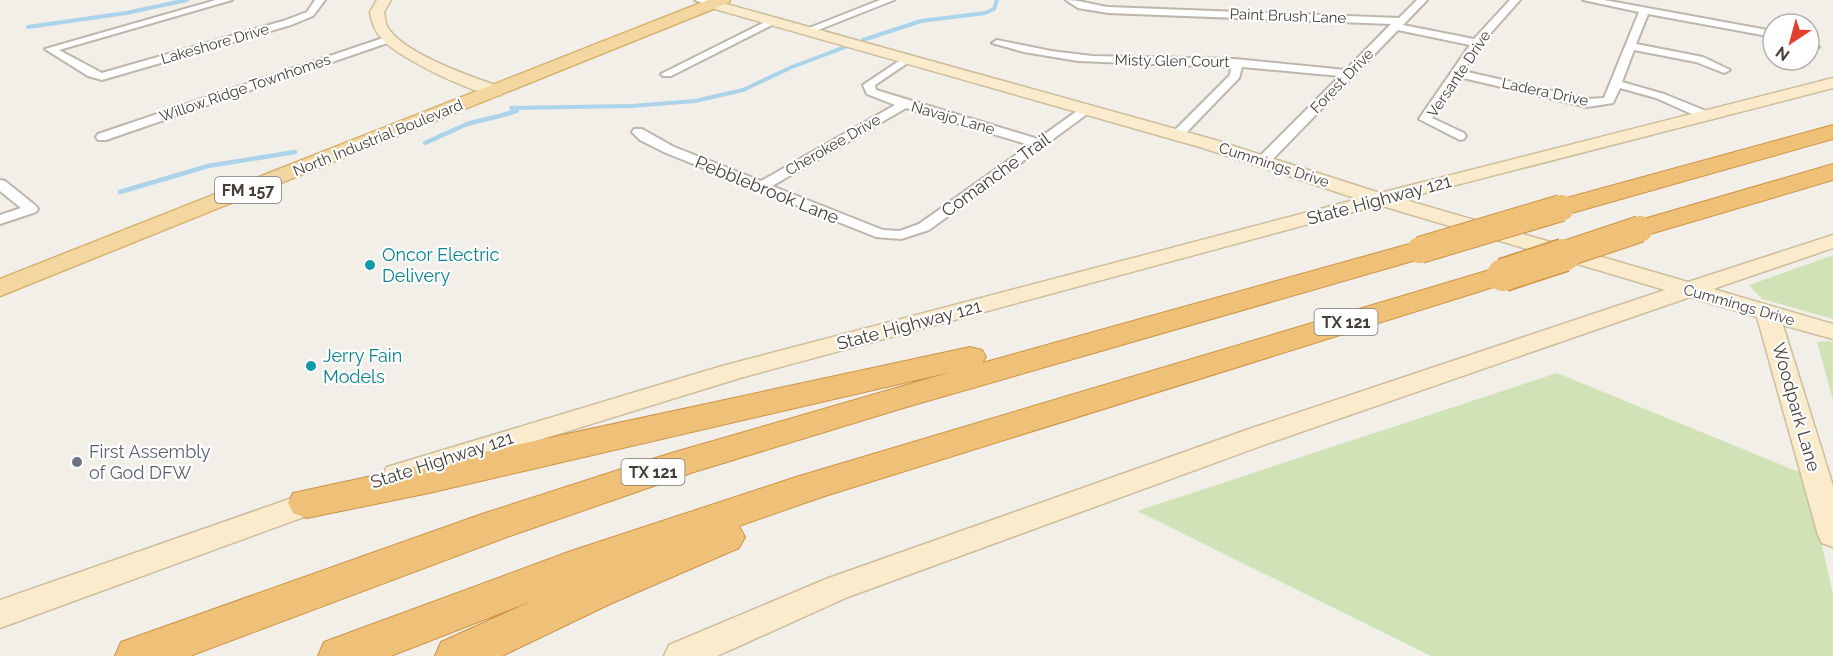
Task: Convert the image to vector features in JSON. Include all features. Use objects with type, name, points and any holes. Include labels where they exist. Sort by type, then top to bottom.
[{"type":"highway","name":"TX 121","points":[[137,656],[496,525],[681,463],[888,401],[1833,132]]},
{"type":"highway","name":"TX 121","points":[[340,656],[586,563],[809,487],[1503,275],[1641,229],[1833,172]]},
{"type":"highway","points":[[308,503],[429,479],[1143,318],[1179,318]]},
{"type":"highway","points":[[457,656],[595,592],[712,542],[915,468],[1161,389],[1176,374]]},
{"type":"main road","points":[[384,0],[377,12],[379,25],[389,39],[415,56],[495,91]]},
{"type":"main road","name":"Cummings Drive","points":[[712,1],[775,21],[1178,135],[1379,199],[1833,332]]},
{"type":"main road","name":"North Industrial Boulevard","points":[[0,288],[495,91],[712,1]]},
{"type":"main road","name":"State Highway 121","points":[[0,614],[308,503],[581,416],[731,372],[1379,199],[1833,83]]},
{"type":"main road","points":[[681,656],[837,588],[1262,435],[1833,241]]},
{"type":"main road","name":"Woodpark Lane","points":[[1768,314],[1833,535]]},
{"type":"street","name":"Lakeshore Drive","points":[[227,0],[50,49],[92,74],[102,77],[287,23],[310,14],[320,0]]},
{"type":"street","points":[[809,30],[889,0]]},
{"type":"street","name":"Paint Brush Lane","points":[[1071,0],[1081,6],[1108,10],[1397,23],[1476,43]]},
{"type":"street","name":"Forest Drive","points":[[1262,162],[1422,0]]},
{"type":"street","name":"Versante Drive","points":[[1460,136],[1425,119],[1476,43],[1515,0]]},
{"type":"street","points":[[1588,0],[1761,32]]},
{"type":"street","name":"Ladera Drive","points":[[1456,73],[1587,103],[1609,101],[1644,11]]},
{"type":"street","points":[[667,74],[775,21]]},
{"type":"street","name":"Willow Ridge Townhomes","points":[[102,137],[389,39]]},
{"type":"street","name":"Misty Glen Court","points":[[997,43],[1060,56],[1104,60],[1235,62],[1302,66],[1348,74]]},
{"type":"street","points":[[1631,46],[1699,59],[1724,69]]},
{"type":"street","name":"Navajo Lane","points":[[908,58],[884,73],[871,83],[869,88],[876,94],[904,104],[1040,144]]},
{"type":"street","points":[[1178,135],[1235,76],[1237,71],[1235,62]]},
{"type":"street","points":[[1616,84],[1660,96],[1707,116]]},
{"type":"street","name":"Cherokee Drive","points":[[761,187],[904,104]]},
{"type":"street","name":"Comanche Trail","points":[[901,235],[924,227],[1088,109]]},
{"type":"street","name":"Pebblebrook Lane","points":[[638,132],[670,150],[881,234],[901,235]]},
{"type":"street","points":[[0,184],[31,209],[0,220]]},
{"type":"green space","points":[[1833,255],[1833,319],[1762,299],[1749,285]]},
{"type":"green space","points":[[1817,342],[1833,342],[1833,400]]},
{"type":"green space","points":[[1557,373],[1806,475],[1833,594],[1833,656],[1431,656],[1137,511]]},
{"type":"waterway","points":[[28,27],[126,13],[187,0]]},
{"type":"waterway","points":[[863,40],[921,21],[985,13],[994,9],[997,0]]},
{"type":"waterway","points":[[511,108],[631,106],[695,101],[743,90],[792,67],[845,47]]},
{"type":"waterway","points":[[505,114],[517,111]]},
{"type":"waterway","points":[[425,143],[467,124],[511,113]]},
{"type":"waterway","points":[[120,192],[208,166],[295,152]]},
{"type":"place","name":"Oncor Electric Delivery","points":[[370,265]]},
{"type":"place","name":"Jerry Fain Models","points":[[311,366]]},
{"type":"place","name":"First Assembly of God DFW","points":[[77,462]]}]
